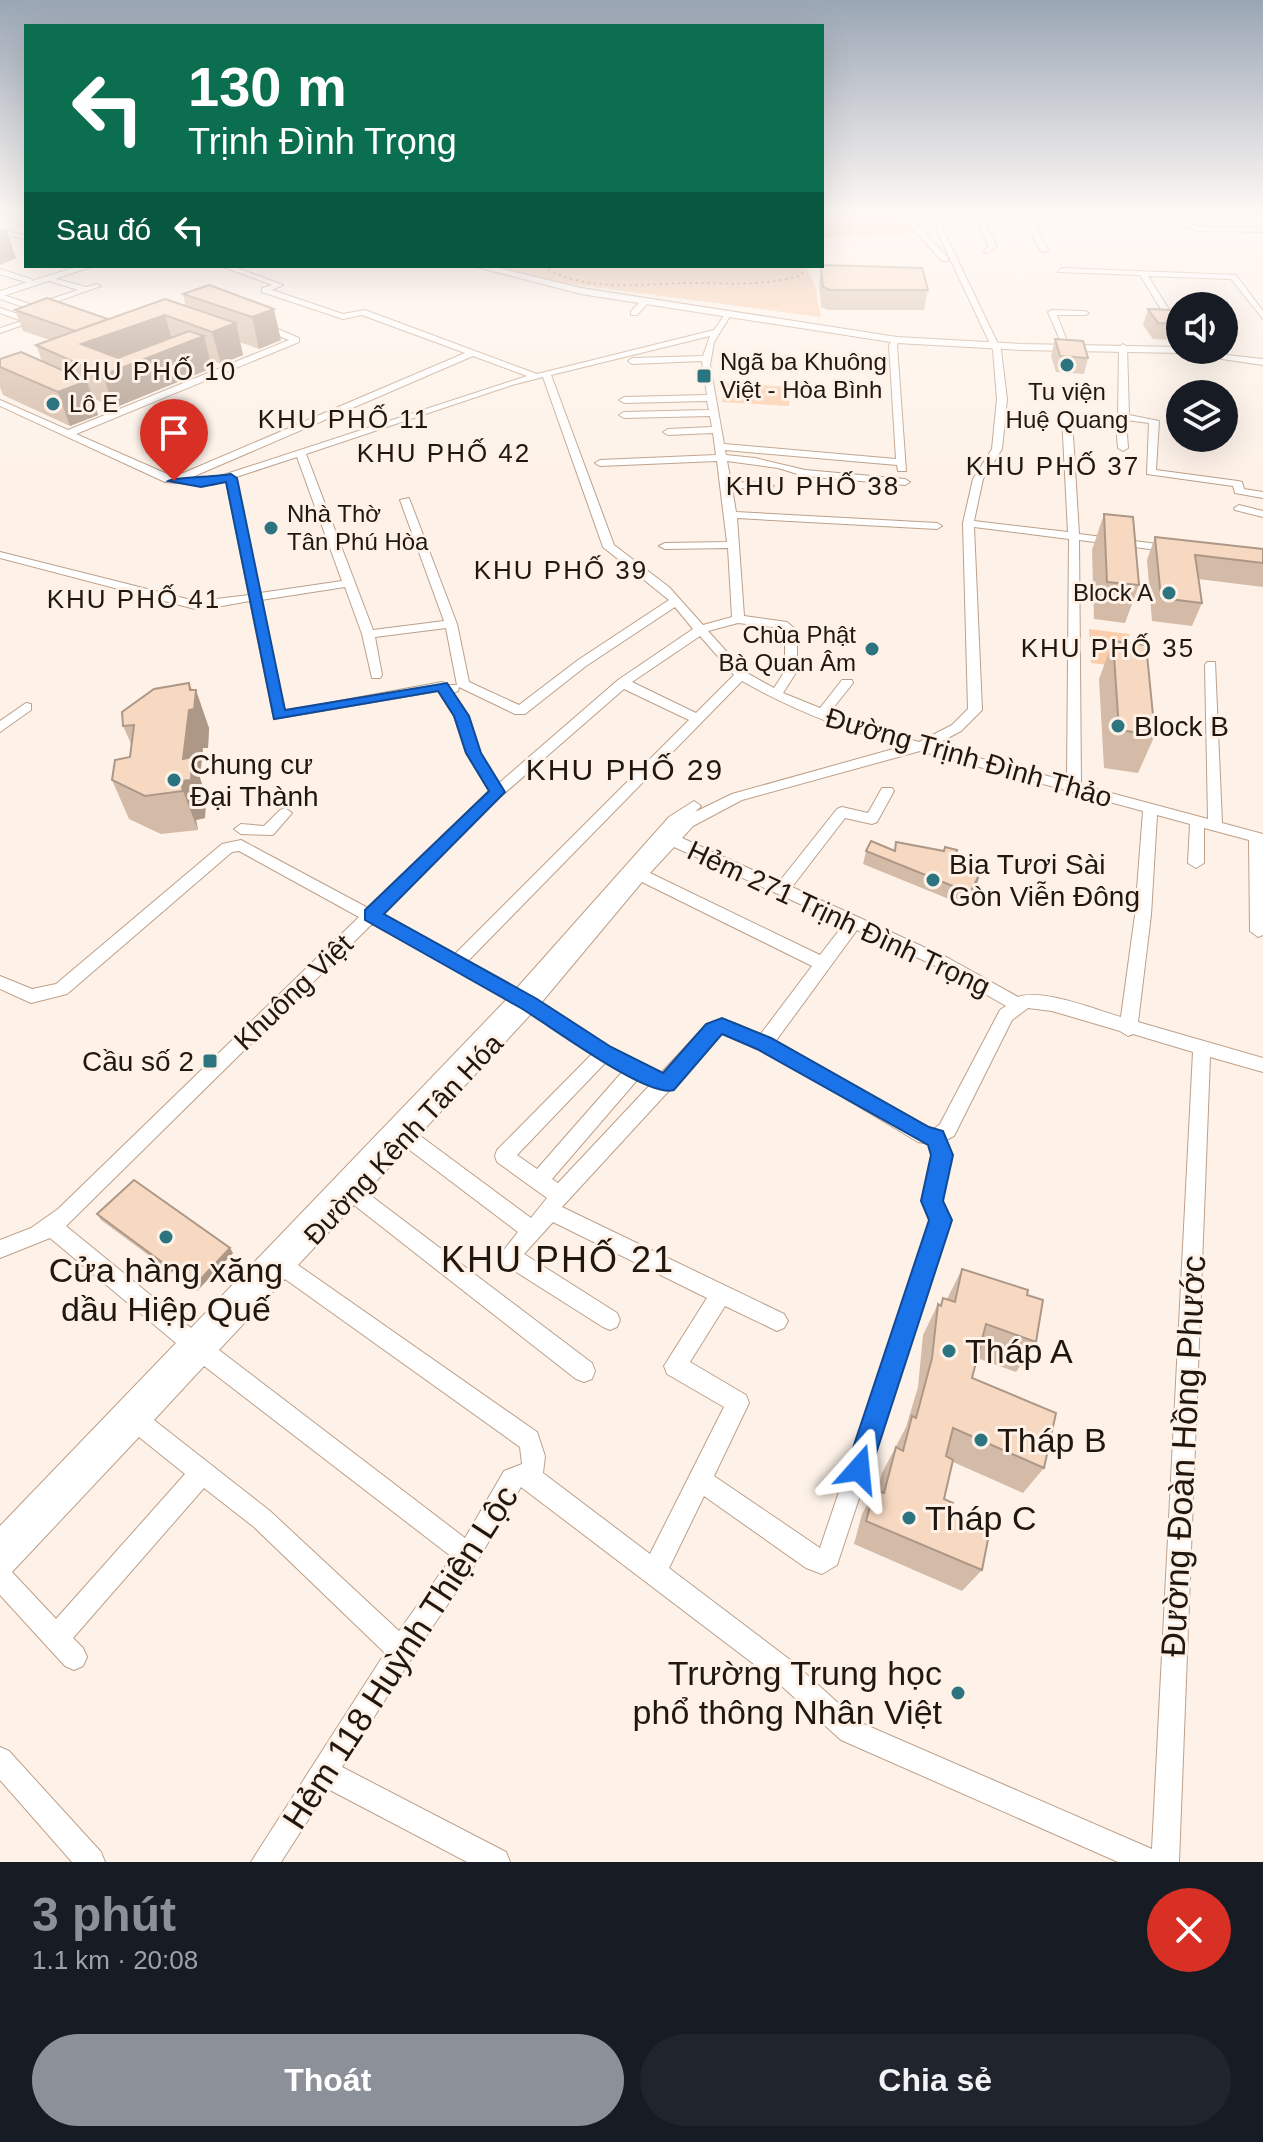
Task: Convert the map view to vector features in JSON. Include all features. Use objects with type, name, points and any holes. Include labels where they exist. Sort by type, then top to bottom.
[{"type":"main road","points":[[627,299],[897,340],[990,348],[1166,349]]},
{"type":"main road","points":[[1238,358],[1263,362]]},
{"type":"street","points":[[13,299],[33,308],[60,299]]},
{"type":"street","points":[[291,299],[344,317],[362,312],[543,376]]},
{"type":"street","name":"Đường Kênh Tân Hóa","points":[[965,299],[990,348]]},
{"type":"street","name":"Đường Kênh Tân Hóa","points":[[0,1568],[138,1422],[198,1347],[524,1001],[666,837],[708,810],[737,797],[911,746],[958,717],[965,707],[965,529],[968,486],[990,448],[994,399],[990,348],[968,299]]},
{"type":"street","points":[[1249,299],[1263,317]]},
{"type":"street","points":[[634,313],[645,302]]},
{"type":"street","points":[[0,310],[30,321],[0,331]]},
{"type":"street","points":[[1067,347],[1052,312],[1085,313]]},
{"type":"street","points":[[729,315],[717,332],[706,358],[731,515],[738,619],[783,625],[791,631],[791,671],[776,695]]},
{"type":"street","points":[[67,434],[296,338],[242,318]]},
{"type":"street","points":[[0,403],[174,481],[201,483],[231,478],[509,383],[717,332]]},
{"type":"street","points":[[721,452],[804,473],[905,487],[900,462],[893,345],[897,340]]},
{"type":"street","points":[[1123,347],[1123,448]]},
{"type":"street","points":[[247,350],[260,355]]},
{"type":"street","points":[[174,481],[473,353]]},
{"type":"street","points":[[614,358],[622,361],[706,358]]},
{"type":"street","name":"Đường Trịnh Đình Thảo","points":[[543,376],[609,547],[676,601],[741,675],[821,715],[911,746],[1259,838]]},
{"type":"street","points":[[624,400],[713,398]]},
{"type":"street","points":[[101,409],[114,415]]},
{"type":"street","points":[[624,415],[715,413]]},
{"type":"street","points":[[1074,788],[1074,539],[1067,416],[1154,421],[1151,472],[1238,484],[1239,491],[1263,495]]},
{"type":"street","points":[[403,417],[415,431]]},
{"type":"street","points":[[668,432],[718,430]]},
{"type":"street","points":[[600,463],[721,452],[900,462]]},
{"type":"street","points":[[301,454],[351,583],[368,634],[376,675]]},
{"type":"street","points":[[263,467],[269,479]]},
{"type":"street","points":[[231,478],[279,716],[442,686],[461,716],[473,753],[497,792]]},
{"type":"street","points":[[727,485],[769,486]]},
{"type":"street","points":[[405,500],[451,624],[463,684]]},
{"type":"street","points":[[1239,508],[1263,514]]},
{"type":"street","points":[[731,515],[937,526]]},
{"type":"street","points":[[965,529],[1182,550]]},
{"type":"street","points":[[665,546],[734,545]]},
{"type":"street","points":[[0,555],[195,605]]},
{"type":"street","points":[[216,603],[351,583]]},
{"type":"street","points":[[445,691],[463,684],[520,711],[582,663],[676,601]]},
{"type":"street","name":"Khuông Việt","points":[[0,1249],[23,1243],[52,1227],[497,792],[623,683],[701,629],[738,619]]},
{"type":"street","points":[[368,634],[451,624]]},
{"type":"street","points":[[1211,665],[1215,825]]},
{"type":"street","points":[[456,963],[741,675]]},
{"type":"street","points":[[623,683],[699,719]]},
{"type":"street","points":[[821,715],[847,683]]},
{"type":"street","points":[[0,728],[26,707]]},
{"type":"street","points":[[782,889],[842,812],[872,819],[887,791]]},
{"type":"street","points":[[1128,1029],[1143,915],[1150,808]]},
{"type":"street","points":[[241,829],[268,831],[285,813]]},
{"type":"street","points":[[1196,863],[1197,820]]},
{"type":"street","name":"Đường Kênh Tân Hóa","points":[[0,1543],[283,1266],[353,1193],[640,874],[666,837]]},
{"type":"street","name":"Hẻm 271 Trịnh Đình Trọng","points":[[666,837],[944,963],[1016,1004]]},
{"type":"street","points":[[1258,931],[1259,838]]},
{"type":"street","points":[[0,982],[31,996],[61,989],[233,845],[241,845],[524,1001],[604,1053],[666,1084]]},
{"type":"street","points":[[640,874],[823,964]]},
{"type":"street","points":[[764,1043],[854,922]]},
{"type":"street","points":[[610,1320],[509,1256],[713,1029],[722,1025],[764,1043],[925,1136],[936,1137],[947,1130],[1006,1015],[1016,1004],[1042,1001],[1128,1029],[1263,1065]]},
{"type":"street","name":"Đường Đoàn Hồng Phước","points":[[1165,1862],[1202,1050]]},
{"type":"street","points":[[604,1053],[504,1156],[539,1180],[554,1203],[777,1321]]},
{"type":"street","points":[[539,1180],[635,1070]]},
{"type":"street","points":[[404,1135],[532,1231]]},
{"type":"street","points":[[700,1480],[815,1559],[822,1562],[829,1557],[941,1220],[932,1201],[942,1155],[936,1137]]},
{"type":"street","points":[[353,1193],[584,1371]]},
{"type":"street","points":[[52,1227],[198,1347],[468,1555]]},
{"type":"street","points":[[283,1266],[529,1440],[534,1456],[531,1478]]},
{"type":"street","points":[[653,1574],[738,1403],[675,1366],[721,1294]]},
{"type":"street","points":[[138,1422],[262,1519],[401,1650]]},
{"type":"street","points":[[57,1637],[203,1471]]},
{"type":"street","name":"Hẻm 118 Huỳnh Thiện Lộc","points":[[265,1862],[401,1650],[468,1555],[512,1479],[520,1475],[531,1478],[784,1671],[850,1731],[1150,1862]]},
{"type":"street","points":[[0,1577],[74,1657]]},
{"type":"street","points":[[0,1760],[91,1862]]},
{"type":"street","points":[[324,1772],[496,1862]]},
{"type":"shaded area","points":[[684,299],[817,299],[821,317]]},
{"type":"shaded area","points":[[725,383],[790,387],[789,406],[722,402]]},
{"type":"shaded area","points":[[1089,629],[1129,634],[1132,668],[1091,663]]},
{"type":"building","points":[[50,299],[108,319],[75,331],[15,310]]},
{"type":"building","points":[[165,299],[236,323],[212,332],[165,315],[81,344],[118,358],[189,331],[204,336],[103,375],[36,345]]},
{"type":"building","points":[[198,299],[247,299],[274,309],[252,317]]},
{"type":"building","points":[[1148,309],[1166,310],[1166,323],[1158,323]]},
{"type":"building","points":[[1055,339],[1083,341],[1088,358],[1060,356]]},
{"type":"building","points":[[21,352],[87,381],[58,392],[0,367],[0,359]]},
{"type":"building","points":[[176,438],[194,446],[172,456],[154,448]]},
{"type":"building","points":[[1104,514],[1133,517],[1139,585],[1107,582]]},
{"type":"building","points":[[1155,537],[1263,549],[1263,563],[1195,555],[1202,603],[1161,598]]},
{"type":"building","points":[[1113,641],[1146,645],[1155,735],[1119,730]]},
{"type":"building","points":[[189,683],[190,690],[196,690],[194,709],[189,710],[183,759],[192,757],[191,780],[181,781],[183,791],[145,796],[112,780],[115,760],[130,757],[134,725],[123,726],[122,712],[154,689]]},
{"type":"building","points":[[871,841],[895,851],[896,842],[944,851],[945,847],[957,850],[954,863],[981,871],[970,893],[866,851]]},
{"type":"building","name":"Cửa hàng xăng dầu Hiệp Quế","points":[[134,1180],[230,1248],[194,1286],[97,1214]]},
{"type":"building","points":[[962,1269],[1028,1290],[1027,1295],[1043,1300],[1036,1342],[986,1324],[972,1378],[1056,1413],[1044,1468],[953,1428],[946,1456],[953,1460],[944,1499],[953,1503],[951,1512],[990,1529],[982,1570],[866,1521],[875,1490],[884,1493],[896,1447],[903,1451],[912,1416],[916,1418],[932,1358],[938,1304],[941,1306],[943,1298],[955,1302]]},
{"type":"place","name":"Tu viện Huệ Quang","points":[[1067,365]]},
{"type":"place","name":"Ngã ba Khuông Việt - Hòa Bình","points":[[704,376]]},
{"type":"place","name":"Lô E","points":[[53,404]]},
{"type":"place","name":"Nhà Thờ Tân Phú Hòa","points":[[271,528]]},
{"type":"place","name":"Block A","points":[[1169,593]]},
{"type":"place","name":"Chùa Phật Bà Quan Âm","points":[[872,649]]},
{"type":"place","name":"Block B","points":[[1118,726]]},
{"type":"place","name":"Chung cư Đại Thành","points":[[174,780]]},
{"type":"place","name":"Bia Tươi Sài Gòn Viễn Đông","points":[[933,880]]},
{"type":"place","name":"Cầu số 2","points":[[210,1061]]},
{"type":"place","name":"Cửa hàng xăng dầu Hiệp Quế","points":[[166,1237]]},
{"type":"place","name":"Tháp A","points":[[949,1351]]},
{"type":"place","name":"Tháp B","points":[[981,1440]]},
{"type":"place","name":"Tháp C","points":[[909,1518]]},
{"type":"place","name":"Trường Trung học phổ thông Nhân Việt","points":[[958,1693]]},
{"type":"district","name":"KHU PHỐ 10","points":[[150,371]]},
{"type":"district","name":"KHU PHỐ 11","points":[[344,419]]},
{"type":"district","name":"KHU PHỐ 42","points":[[444,453]]},
{"type":"district","name":"KHU PHỐ 37","points":[[1053,466]]},
{"type":"district","name":"KHU PHỐ 38","points":[[813,486]]},
{"type":"district","name":"KHU PHỐ 39","points":[[561,570]]},
{"type":"district","name":"KHU PHỐ 41","points":[[134,599]]},
{"type":"district","name":"KHU PHỐ 35","points":[[1108,648]]},
{"type":"district","name":"KHU PHỐ 29","points":[[625,770]]},
{"type":"district","name":"KHU PHỐ 21","points":[[558,1259]]},
{"type":"route","points":[[174,481],[201,483],[231,478],[279,716],[442,686],[461,716],[473,753],[497,792],[371,915],[530,1004],[604,1053],[666,1084],[713,1029],[722,1025],[792,1058],[925,1136],[936,1137],[942,1155],[932,1201],[939,1210],[941,1220],[859,1469]]}]
